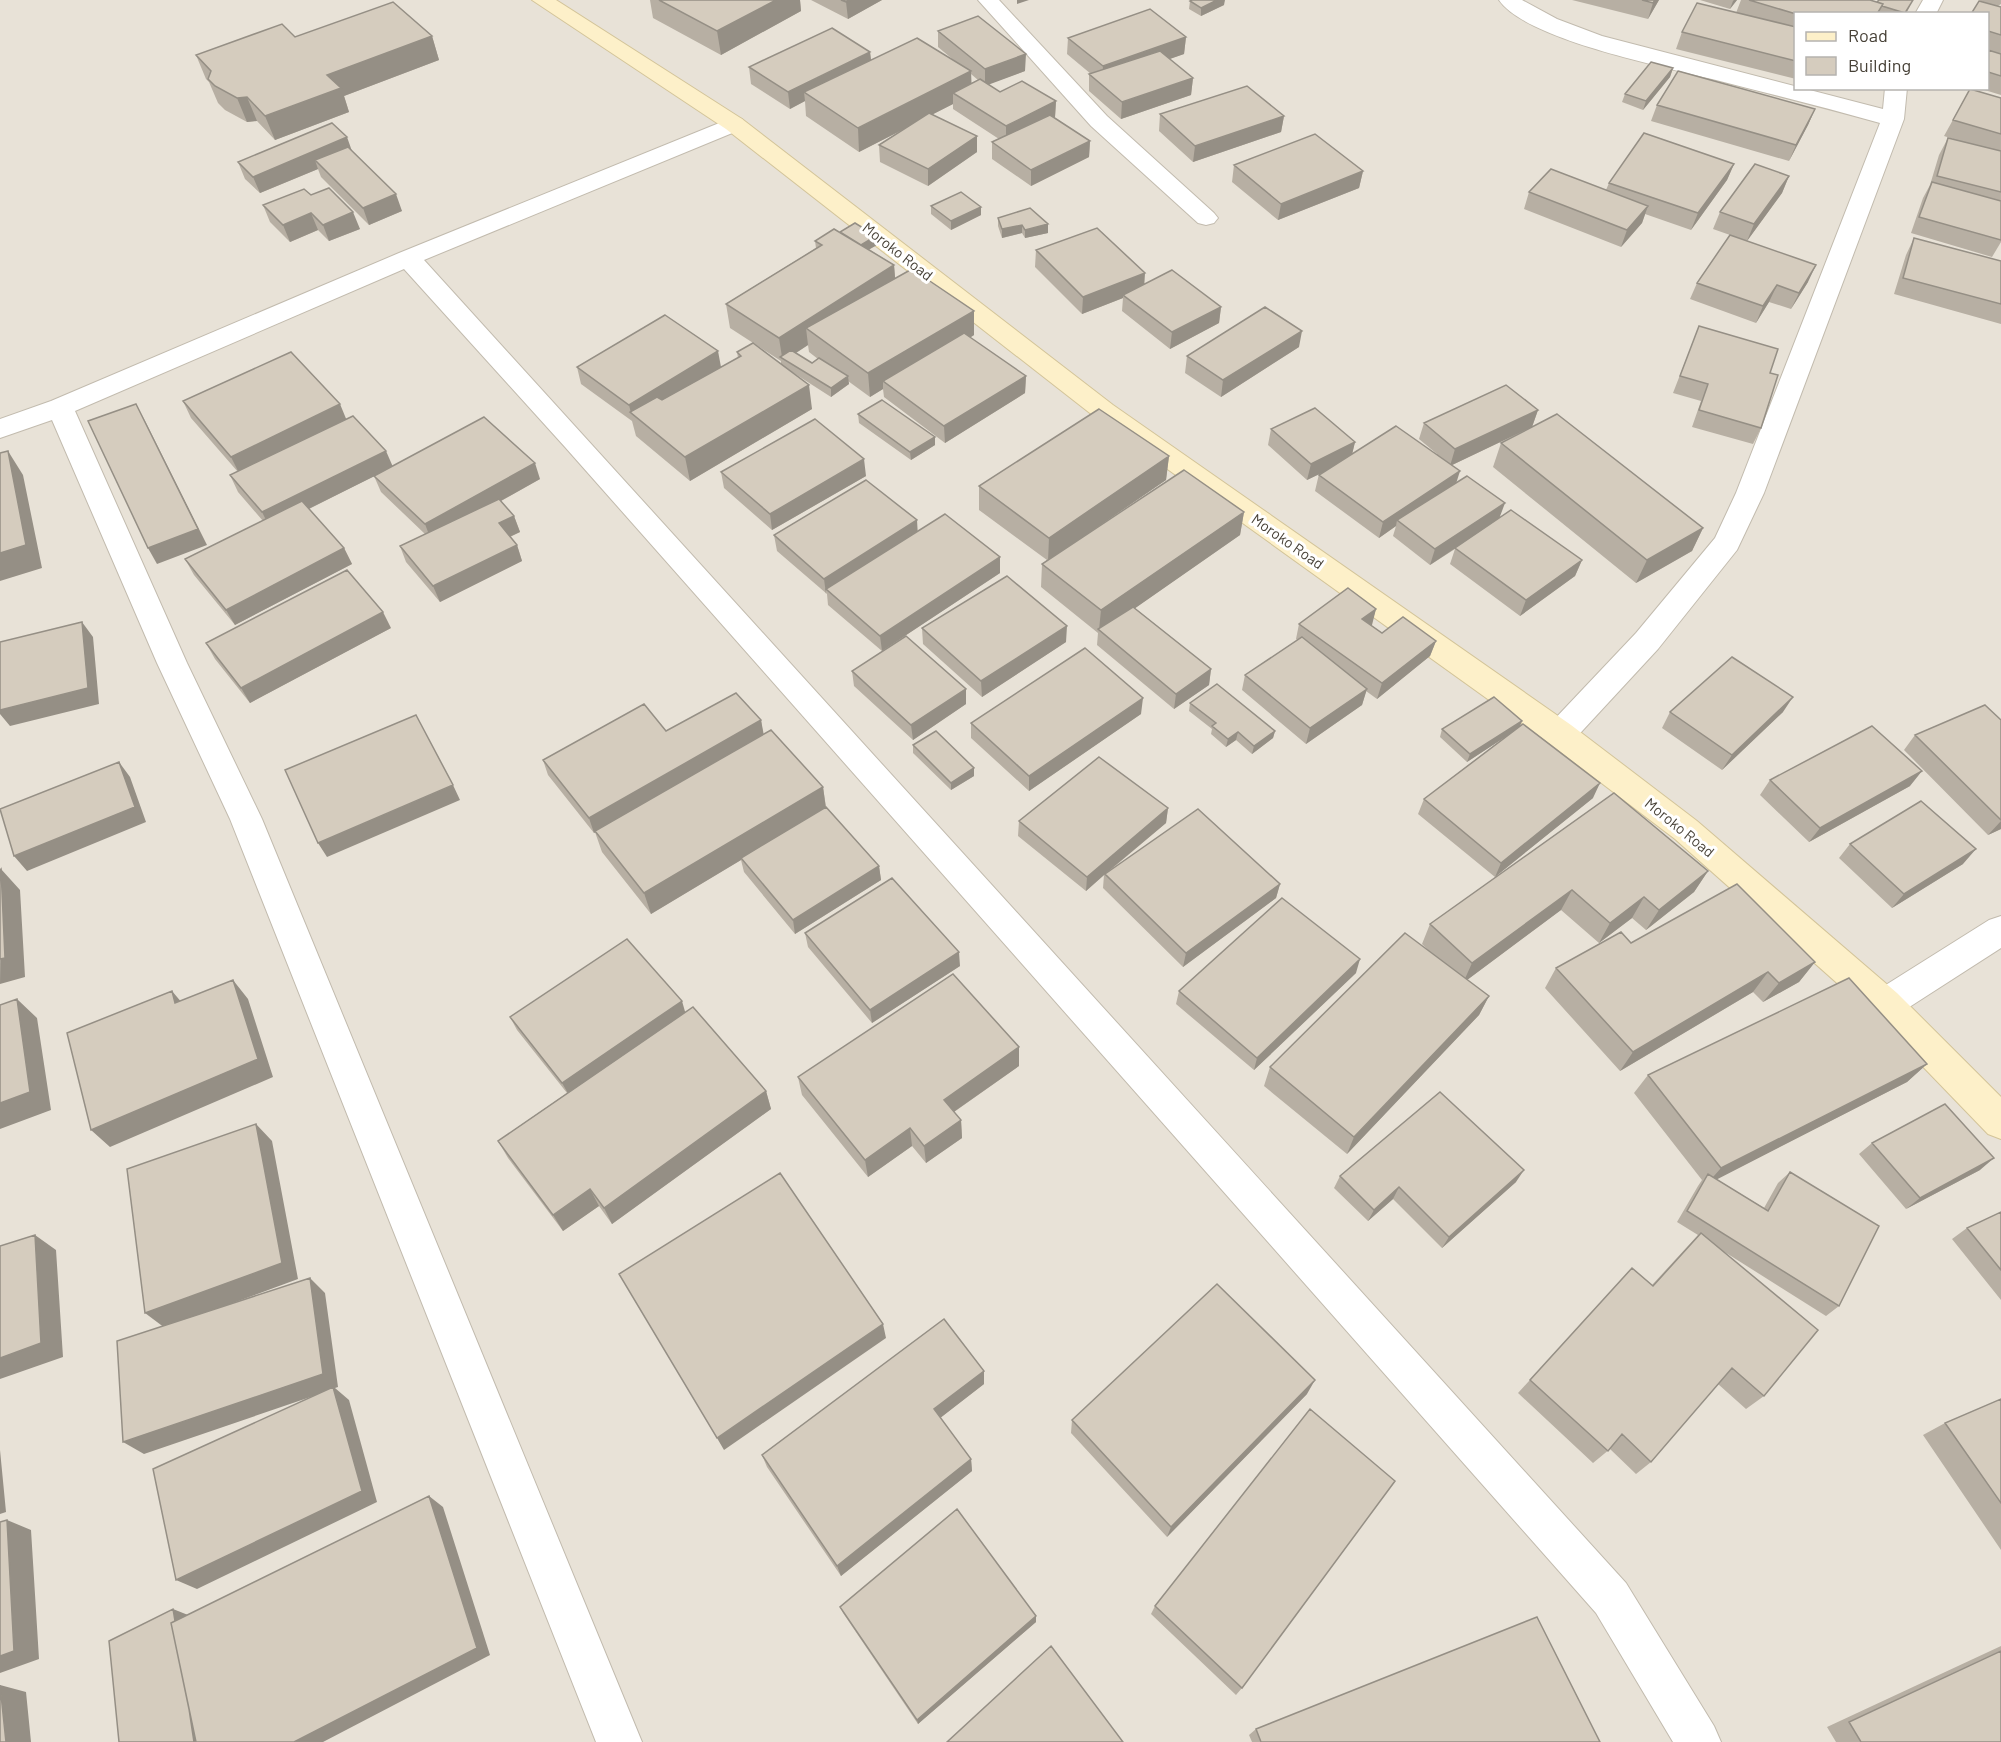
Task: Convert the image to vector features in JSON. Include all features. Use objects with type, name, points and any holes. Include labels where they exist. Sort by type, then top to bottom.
[{"type":"street","name":"Moroko Road","points":[[542,0],[734,124],[1104,411],[1560,734],[1686,830],[1885,1005],[2001,1122]]},
{"type":"street","points":[[988,0],[1099,121],[1206,218]]},
{"type":"street","points":[[1509,0],[1522,10],[1557,28],[1594,41],[1893,119]]},
{"type":"street","points":[[1560,734],[1647,641],[1727,543],[1750,493],[1893,119],[1896,90]]},
{"type":"street","points":[[0,429],[60,407],[408,258],[734,124]]},
{"type":"street","points":[[408,258],[1611,1598],[1698,1742]]},
{"type":"street","points":[[60,407],[172,663],[246,819],[619,1742]]},
{"type":"street","points":[[1885,1005],[2001,930]]},
{"type":"shaded area","points":[[0,0],[2001,0],[2001,1742],[0,1742]]},
{"type":"building","points":[[659,0],[776,0],[717,31]]},
{"type":"building","points":[[1217,0],[1201,8],[1190,1]]},
{"type":"building","points":[[1749,0],[1870,0],[1883,4],[1878,12],[1794,13]]},
{"type":"building","points":[[1879,0],[1913,0],[1906,12],[1882,6],[1883,4],[1877,2]]},
{"type":"building","points":[[1979,1],[2001,7],[2001,35],[1989,31],[1989,12],[1972,12]]},
{"type":"building","points":[[393,2],[432,36],[327,75],[341,88],[265,116],[247,97],[237,98],[215,86],[208,79],[211,71],[196,55],[282,24],[295,37]]},
{"type":"building","points":[[1697,3],[1794,27],[1794,60],[1682,32]]},
{"type":"building","points":[[1150,9],[1186,37],[1103,66],[1068,38]]},
{"type":"building","points":[[978,16],[1026,54],[985,69],[938,31]]},
{"type":"building","points":[[832,28],[870,52],[788,92],[749,67]]},
{"type":"building","points":[[917,38],[971,71],[858,128],[804,92]]},
{"type":"building","points":[[1989,50],[2001,54],[2001,76],[1989,72]]},
{"type":"building","points":[[1160,51],[1193,78],[1122,102],[1089,74]]},
{"type":"building","points":[[1651,62],[1673,68],[1646,101],[1625,94]]},
{"type":"building","points":[[1678,71],[1815,109],[1796,145],[1657,105]]},
{"type":"building","points":[[980,79],[1000,92],[1022,81],[1056,101],[1006,126],[953,93]]},
{"type":"building","points":[[1247,86],[1284,116],[1195,146],[1160,114]]},
{"type":"building","points":[[1969,90],[2001,98],[2001,134],[1953,120]]},
{"type":"building","points":[[929,113],[977,136],[928,169],[879,145]]},
{"type":"building","points":[[1050,115],[1090,141],[1031,170],[992,142]]},
{"type":"building","points":[[332,123],[347,137],[253,177],[238,162]]},
{"type":"building","points":[[1644,133],[1734,164],[1698,213],[1609,183]]},
{"type":"building","points":[[1315,134],[1363,171],[1281,204],[1234,165]]},
{"type":"building","points":[[1948,138],[2001,151],[2001,192],[1937,176]]},
{"type":"building","points":[[348,147],[396,194],[363,208],[315,160]]},
{"type":"building","points":[[1755,164],[1789,176],[1754,224],[1720,212]]},
{"type":"building","points":[[1551,169],[1648,206],[1627,230],[1529,192]]},
{"type":"building","points":[[1932,182],[2001,201],[2001,240],[1919,217]]},
{"type":"building","points":[[329,188],[353,212],[323,225],[311,213],[283,225],[263,205],[304,189],[311,195]]},
{"type":"building","points":[[961,192],[981,207],[951,221],[931,206]]},
{"type":"building","points":[[1030,208],[1048,224],[1025,230],[1022,225],[1002,229],[998,218]]},
{"type":"building","points":[[855,223],[876,236],[861,245],[840,232]]},
{"type":"building","points":[[1097,228],[1145,273],[1083,297],[1036,250]]},
{"type":"building","points":[[834,229],[894,265],[779,338],[726,304],[822,245],[815,241]]},
{"type":"building","points":[[1730,235],[1816,265],[1799,293],[1777,285],[1763,306],[1697,283]]},
{"type":"building","points":[[1914,238],[2001,261],[2001,304],[1903,278]]},
{"type":"building","points":[[912,269],[974,311],[868,373],[806,328]]},
{"type":"building","points":[[1172,270],[1221,307],[1172,332],[1123,295]]},
{"type":"building","points":[[1265,307],[1302,331],[1223,380],[1187,356]]},
{"type":"building","points":[[665,315],[718,351],[629,405],[577,367]]},
{"type":"building","points":[[1699,326],[1778,349],[1770,373],[1778,375],[1761,428],[1699,410],[1708,384],[1680,376]]},
{"type":"building","points":[[964,333],[1026,376],[944,426],[883,381]]},
{"type":"building","points":[[753,343],[809,385],[685,457],[630,412],[657,397],[662,400],[741,356],[737,352]]},
{"type":"building","points":[[791,350],[812,363],[819,358],[848,376],[831,388],[780,357]]},
{"type":"building","points":[[291,352],[340,404],[231,457],[183,401]]},
{"type":"building","points":[[1506,385],[1538,410],[1455,449],[1424,423]]},
{"type":"building","points":[[882,400],[935,437],[910,452],[858,414]]},
{"type":"building","points":[[136,404],[198,529],[148,548],[88,421]]},
{"type":"building","points":[[1315,408],[1355,442],[1311,464],[1271,429]]},
{"type":"building","points":[[1099,409],[1169,456],[1049,538],[979,486]]},
{"type":"building","points":[[1557,414],[1703,528],[1647,560],[1501,443]]},
{"type":"building","points":[[353,416],[386,451],[262,512],[230,475]]},
{"type":"building","points":[[484,417],[535,463],[425,524],[374,476]]},
{"type":"building","points":[[815,419],[864,459],[770,514],[721,472]]},
{"type":"building","points":[[1396,426],[1460,471],[1383,522],[1319,475]]},
{"type":"building","points":[[8,451],[26,545],[0,553],[0,453]]},
{"type":"building","points":[[1184,470],[1244,512],[1101,610],[1042,564]]},
{"type":"building","points":[[1467,476],[1505,503],[1435,549],[1397,520]]},
{"type":"building","points":[[866,480],[917,520],[824,579],[774,535]]},
{"type":"building","points":[[499,499],[514,516],[499,523],[517,545],[433,586],[400,546]]},
{"type":"building","points":[[302,501],[344,548],[226,610],[185,559]]},
{"type":"building","points":[[1511,510],[1582,560],[1526,600],[1455,548]]},
{"type":"building","points":[[945,514],[1000,557],[880,636],[826,589]]},
{"type":"building","points":[[347,570],[383,612],[241,688],[206,643]]},
{"type":"building","points":[[1007,576],[1067,626],[981,681],[922,628]]},
{"type":"building","points":[[1348,588],[1376,609],[1362,619],[1382,633],[1403,617],[1436,641],[1382,683],[1299,624]]},
{"type":"building","points":[[1133,607],[1211,669],[1176,694],[1098,629]]},
{"type":"building","points":[[82,622],[88,688],[0,710],[0,642]]},
{"type":"building","points":[[906,636],[966,689],[911,725],[852,671]]},
{"type":"building","points":[[1302,637],[1367,689],[1310,728],[1245,675]]},
{"type":"building","points":[[1085,648],[1143,698],[1029,776],[971,723]]},
{"type":"building","points":[[1732,657],[1793,697],[1732,755],[1670,712]]},
{"type":"building","points":[[1217,684],[1275,731],[1254,746],[1238,732],[1228,739],[1212,726],[1216,723],[1190,703]]},
{"type":"building","points":[[736,693],[761,720],[589,818],[543,760],[644,704],[666,731]]},
{"type":"building","points":[[1494,697],[1522,721],[1470,754],[1442,729]]},
{"type":"building","points":[[1985,705],[2001,720],[2001,820],[1915,735]]},
{"type":"building","points":[[416,715],[453,785],[318,843],[285,770]]},
{"type":"building","points":[[1523,724],[1600,783],[1501,863],[1424,799]]},
{"type":"building","points":[[1872,726],[1922,771],[1820,828],[1770,780]]},
{"type":"building","points":[[771,730],[823,787],[644,893],[595,831]]},
{"type":"building","points":[[936,731],[974,768],[951,783],[913,745]]},
{"type":"building","points":[[1099,757],[1168,808],[1087,877],[1019,821]]},
{"type":"building","points":[[119,762],[135,807],[14,856],[0,809]]},
{"type":"building","points":[[1614,793],[1708,871],[1659,910],[1644,897],[1610,923],[1572,890],[1472,963],[1430,924]]},
{"type":"building","points":[[1921,801],[1976,849],[1904,894],[1850,844]]},
{"type":"building","points":[[826,807],[879,866],[793,920],[741,858]]},
{"type":"building","points":[[1198,809],[1280,884],[1186,953],[1105,874]]},
{"type":"building","points":[[0,870],[5,958],[0,959]]},
{"type":"building","points":[[892,878],[959,952],[870,1010],[805,933]]},
{"type":"building","points":[[1737,884],[1815,962],[1779,983],[1768,972],[1633,1052],[1556,968],[1621,932],[1631,943]]},
{"type":"building","points":[[1282,898],[1360,959],[1257,1058],[1179,991]]},
{"type":"building","points":[[1405,933],[1489,996],[1354,1137],[1270,1067]]},
{"type":"building","points":[[627,939],[682,1001],[562,1083],[510,1017]]},
{"type":"building","points":[[953,974],[1019,1047],[944,1100],[961,1120],[924,1146],[910,1128],[865,1160],[798,1077]]},
{"type":"building","points":[[1849,978],[1927,1064],[1721,1168],[1648,1075]]},
{"type":"building","points":[[233,980],[258,1059],[91,1130],[67,1033],[172,991],[175,1003]]},
{"type":"building","points":[[17,999],[30,1092],[0,1103],[0,1005]]},
{"type":"building","points":[[693,1007],[766,1091],[604,1208],[590,1189],[553,1215],[498,1141]]},
{"type":"building","points":[[1440,1092],[1524,1170],[1449,1237],[1399,1187],[1374,1210],[1340,1176]]},
{"type":"building","points":[[1945,1104],[1994,1158],[1920,1198],[1872,1143]]},
{"type":"building","points":[[256,1124],[282,1263],[145,1313],[127,1169]]},
{"type":"building","points":[[1790,1172],[1879,1226],[1839,1306],[1687,1211],[1708,1174],[1768,1211]]},
{"type":"building","points":[[780,1173],[883,1324],[717,1438],[619,1274]]},
{"type":"building","points":[[2001,1212],[2001,1270],[1967,1228]]},
{"type":"building","points":[[1701,1233],[1818,1330],[1764,1396],[1732,1368],[1651,1462],[1622,1434],[1608,1451],[1530,1380],[1632,1268],[1653,1286]]},
{"type":"building","points":[[35,1235],[41,1343],[0,1358],[0,1246]]},
{"type":"building","points":[[310,1278],[323,1374],[123,1442],[117,1341]]},
{"type":"building","points":[[1217,1284],[1315,1380],[1171,1527],[1072,1420]]},
{"type":"building","points":[[944,1319],[984,1371],[934,1409],[971,1459],[837,1566],[762,1455]]},
{"type":"building","points":[[333,1387],[362,1491],[176,1580],[153,1469]]},
{"type":"building","points":[[2001,1399],[2001,1503],[1945,1423]]},
{"type":"building","points":[[1310,1409],[1395,1481],[1242,1688],[1155,1606]]},
{"type":"building","points":[[429,1496],[477,1648],[294,1742],[196,1742],[171,1623]]},
{"type":"building","points":[[957,1509],[1036,1616],[917,1720],[840,1607]]},
{"type":"building","points":[[7,1520],[14,1651],[0,1656],[0,1522]]},
{"type":"building","points":[[173,1609],[175,1621],[171,1623],[194,1742],[119,1742],[109,1641]]},
{"type":"building","points":[[1537,1617],[1600,1742],[1261,1742],[1256,1729]]},
{"type":"building","points":[[1051,1646],[1123,1742],[947,1742]]},
{"type":"building","points":[[2001,1651],[2001,1742],[1861,1742],[1849,1722]]},
{"type":"building","points":[[0,1685],[6,1742],[0,1742]]}]
